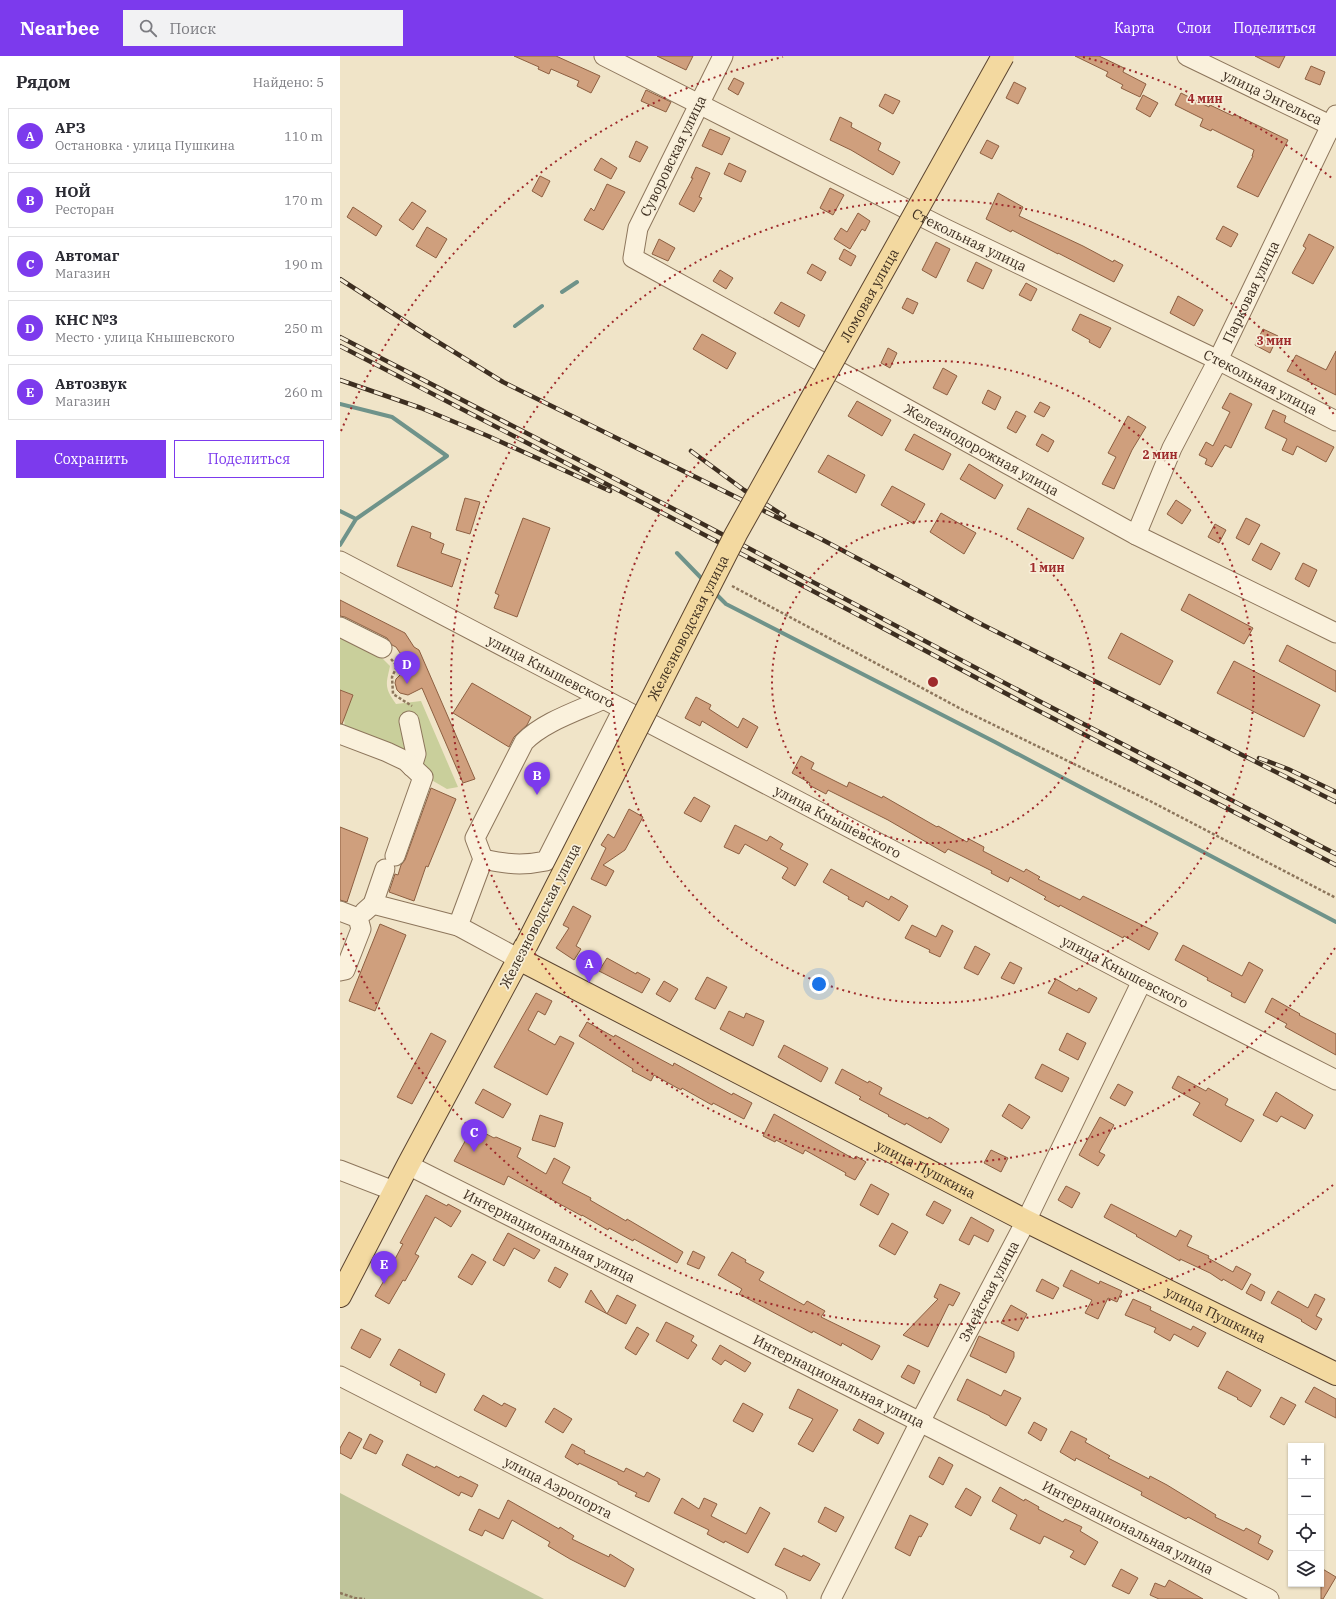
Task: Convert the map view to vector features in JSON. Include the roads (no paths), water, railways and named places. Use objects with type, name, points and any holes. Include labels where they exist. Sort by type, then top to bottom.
[{"type":"main road","name":"Ломовая улица","points":[[736,534],[1003,56]]},
{"type":"main road","name":"Железноводская улица","points":[[340,1296],[394,1191],[522,953],[736,534]]},
{"type":"main road","name":"улица Пушкина","points":[[522,953],[1026,1221],[1336,1374]]},
{"type":"street","name":"Стекольная улица","points":[[604,56],[944,228],[1218,360],[1336,420]]},
{"type":"street","name":"Суворовская улица","points":[[633,258],[638,228],[722,56]]},
{"type":"street","name":"улица Энгельса","points":[[1187,56],[1334,123]]},
{"type":"street","name":"Парковая улица","points":[[1136,535],[1172,448],[1218,360],[1334,123]]},
{"type":"street","name":"Железнодорожная улица","points":[[633,258],[1136,535],[1336,633]]},
{"type":"street","name":"улица Кнышевского","points":[[340,560],[1142,981],[1336,1080]]},
{"type":"street","points":[[340,627],[382,648]]},
{"type":"street","points":[[458,926],[483,859],[475,838],[524,742],[532,733],[546,725],[604,699]]},
{"type":"street","points":[[483,859],[502,863],[527,865],[546,861],[623,709]]},
{"type":"street","points":[[409,721],[416,754],[412,766]]},
{"type":"street","points":[[340,734],[406,761],[423,777],[373,904],[358,918]]},
{"type":"street","points":[[373,904],[458,926],[522,953]]},
{"type":"street","points":[[340,911],[358,918]]},
{"type":"street","points":[[340,971],[345,970],[361,929],[358,918]]},
{"type":"street","name":"Змейская улица","points":[[831,1599],[920,1422],[1026,1221],[1142,981]]},
{"type":"street","name":"Интернациональная улица","points":[[408,1165],[1269,1599]]},
{"type":"street","points":[[340,1170],[394,1191]]},
{"type":"street","name":"улица Аэропорта","points":[[340,1376],[777,1599]]},
{"type":"waterway","points":[[562,292],[577,282]]},
{"type":"waterway","points":[[515,326],[542,306]]},
{"type":"waterway","points":[[340,404],[392,417],[447,456],[356,519],[340,545]]},
{"type":"waterway","points":[[340,511],[356,519]]},
{"type":"waterway","points":[[677,553],[705,582]]},
{"type":"waterway","points":[[713,591],[726,604],[995,742],[1336,922]]},
{"type":"railway","points":[[340,279],[503,382],[821,539],[983,625],[1336,802]]},
{"type":"railway","points":[[340,337],[1336,854]]},
{"type":"railway","points":[[340,346],[809,589],[1037,710],[1336,865]]},
{"type":"railway","points":[[340,380],[421,408],[488,436],[610,491]]},
{"type":"railway","points":[[691,451],[744,490],[784,516]]},
{"type":"railway","points":[[1259,758],[1288,769],[1336,792]]},
{"type":"place","name":"КНС №3","points":[[407,684]]},
{"type":"place","name":"НОЙ","points":[[537,795]]},
{"type":"place","name":"АРЗ","points":[[589,983]]},
{"type":"place","name":"Автомаг","points":[[474,1152]]},
{"type":"place","name":"Автозвук","points":[[384,1284]]}]
